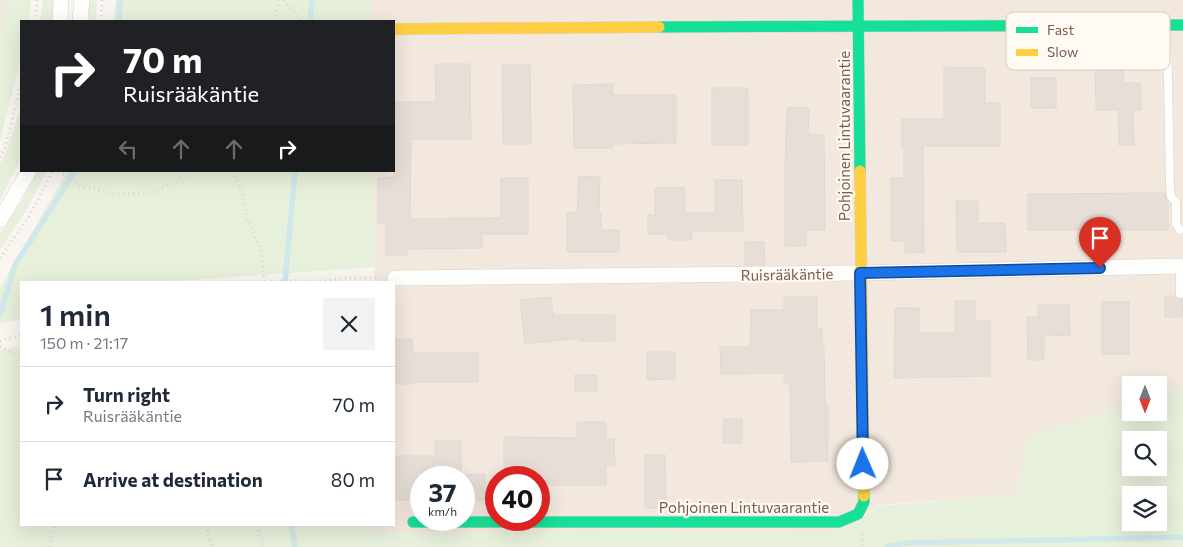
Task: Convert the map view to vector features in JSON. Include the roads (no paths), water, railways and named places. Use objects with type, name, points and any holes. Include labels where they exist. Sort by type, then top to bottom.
[{"type":"street","points":[[60,20],[61,0]]},
{"type":"street","points":[[80,20],[82,0]]},
{"type":"street","name":"Pohjoinen Lintuvaarantie","points":[[475,522],[839,522],[858,514],[864,502],[858,0]]},
{"type":"street","points":[[395,28],[1006,25]]},
{"type":"street","points":[[1170,25],[1183,25]]},
{"type":"street","points":[[0,220],[28,172]]},
{"type":"street","name":"Ruisrääkäntie","points":[[395,278],[860,273],[1180,266]]},
{"type":"lane","points":[[1168,70],[1170,186],[1171,197],[1176,202],[1176,224],[1180,230]]},
{"type":"lane","points":[[1180,266],[1180,294]]},
{"type":"waterway","points":[[119,20],[120,0]]},
{"type":"waterway","points":[[310,20],[312,0]]},
{"type":"waterway","points":[[0,315],[15,265],[74,172]]},
{"type":"waterway","points":[[285,281],[295,172]]},
{"type":"waterway","points":[[291,526],[295,547]]},
{"type":"waterway","points":[[888,546],[909,543],[1183,537]]}]
